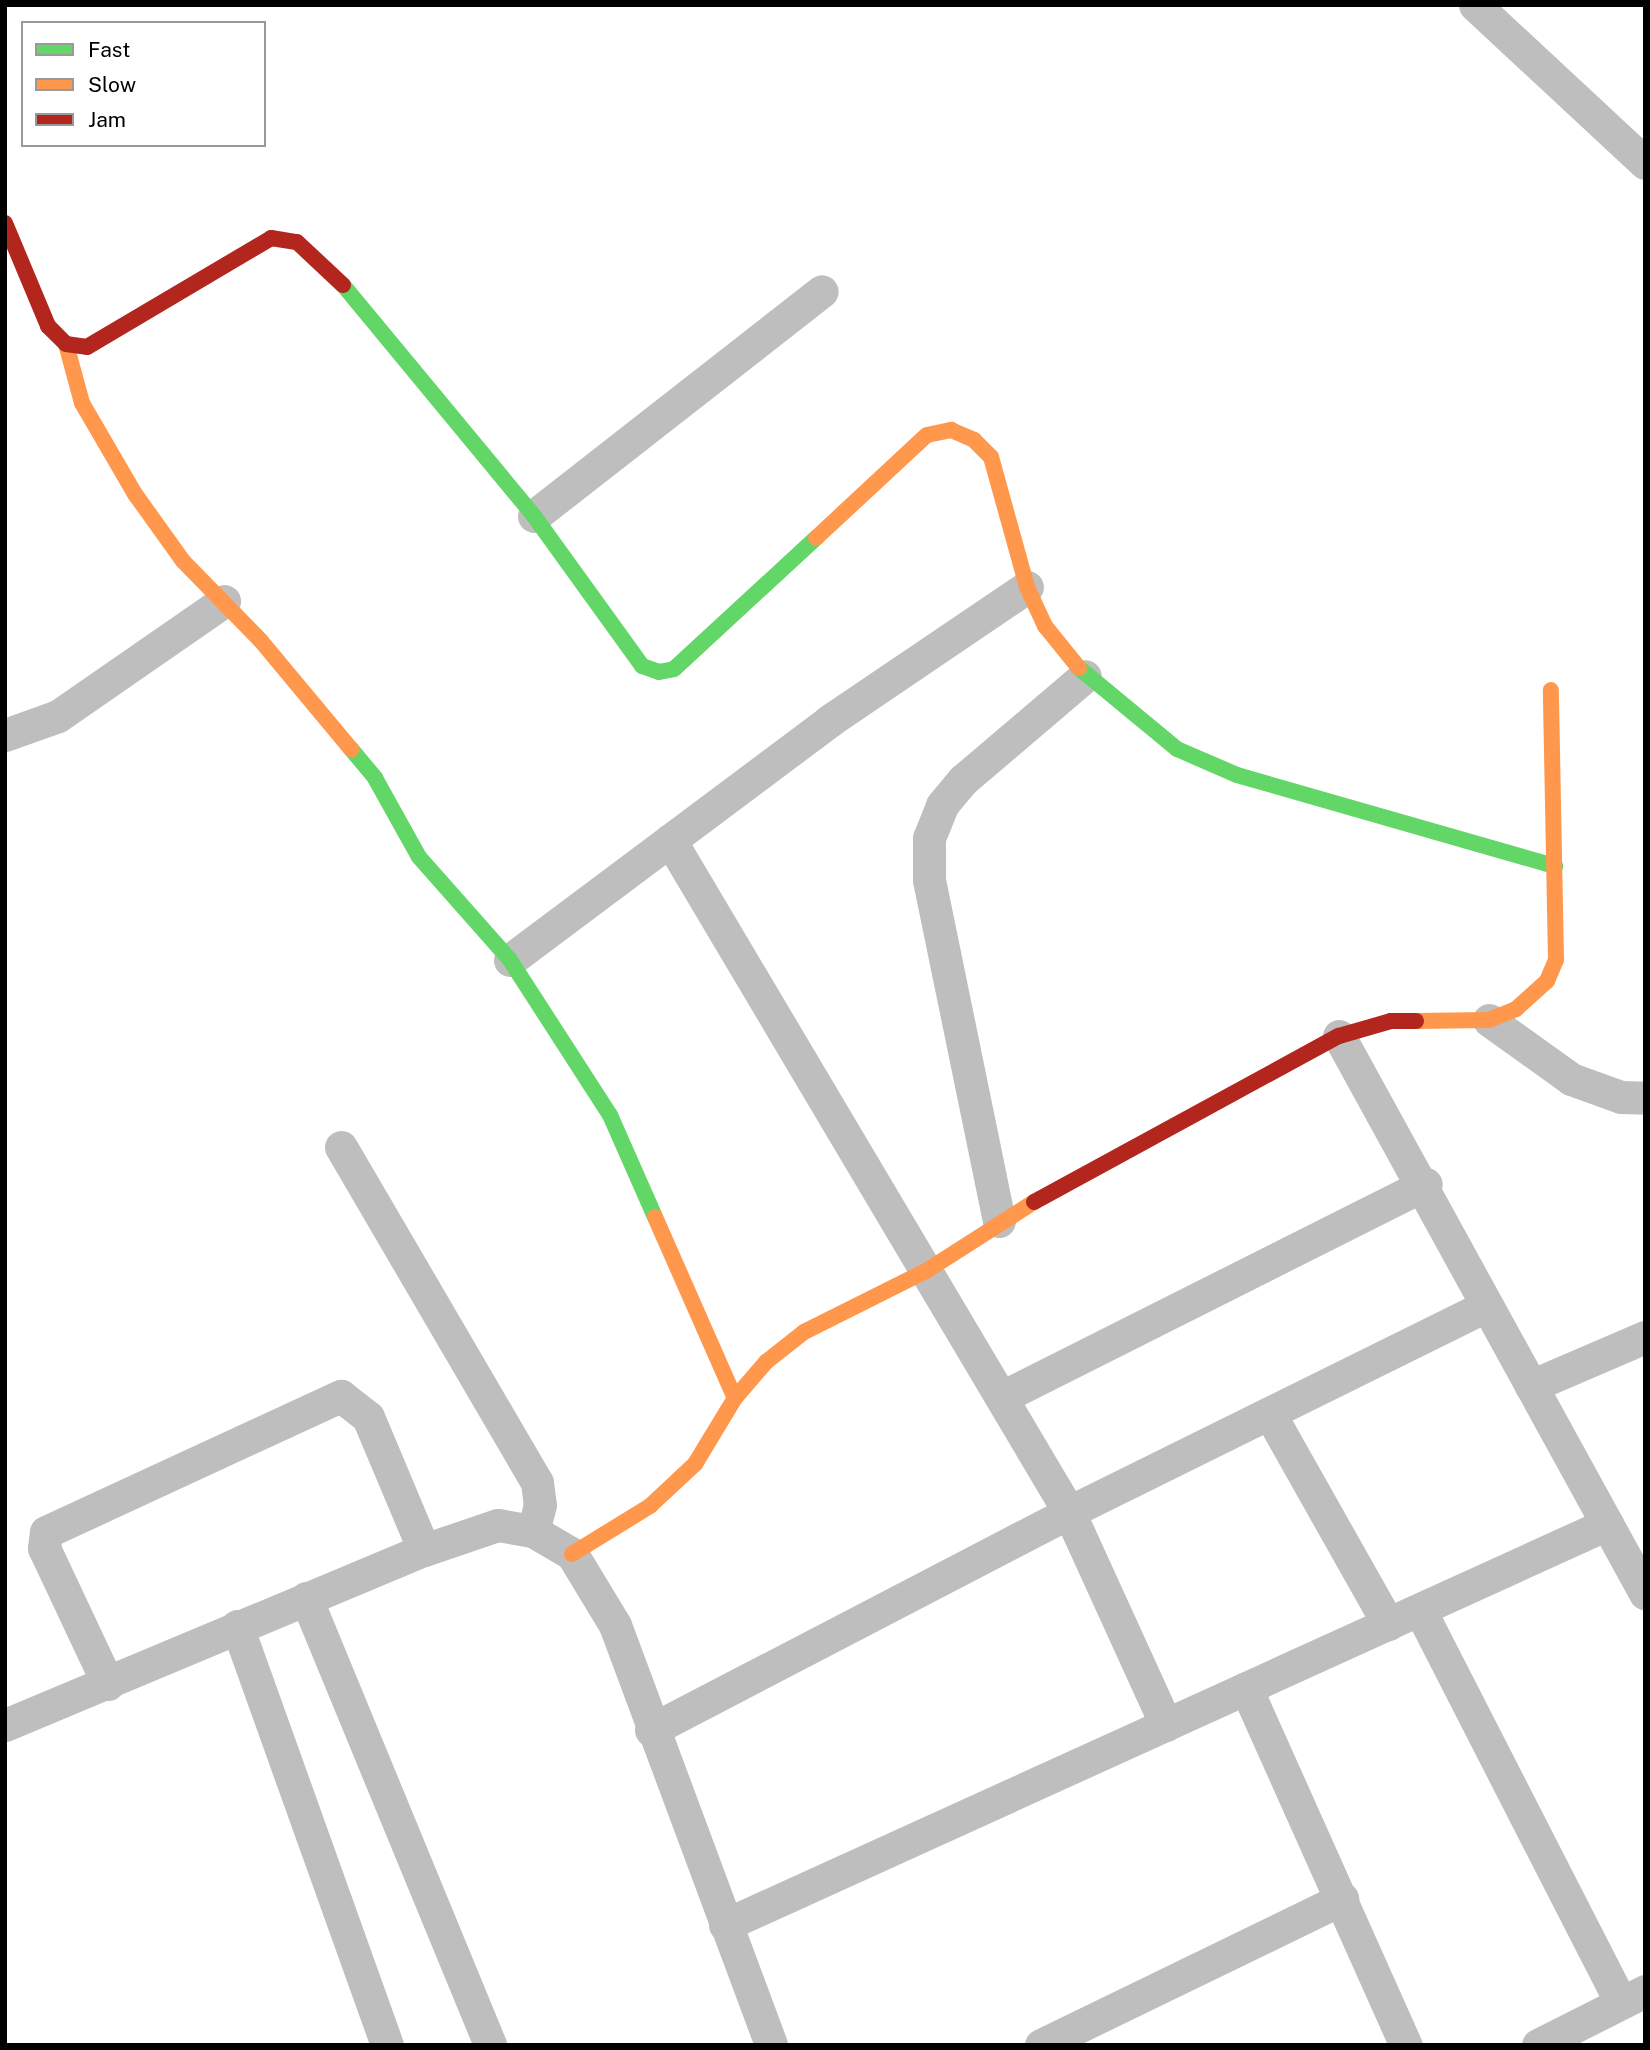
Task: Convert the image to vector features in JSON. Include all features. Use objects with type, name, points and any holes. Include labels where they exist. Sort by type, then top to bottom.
[{"type":"street","points":[[1475,5],[1645,163]]},
{"type":"street","points":[[5,223],[48,326],[66,344],[82,402],[110,454],[183,561],[224,601],[343,736],[375,778],[419,857],[510,960],[634,1161],[735,1398]]},
{"type":"street","points":[[66,344],[87,347],[108,339],[271,238],[297,242],[325,263],[534,516],[642,666],[674,669],[927,435],[951,430],[974,440],[991,457],[1027,587],[1045,626],[1085,676],[1177,749],[1237,775],[1555,866]]},
{"type":"street","points":[[534,516],[822,291]]},
{"type":"street","points":[[510,960],[829,721],[1027,587]]},
{"type":"street","points":[[5,735],[58,716],[224,601]]},
{"type":"street","points":[[999,1221],[929,880],[929,838],[942,805],[963,780],[1085,676]]},
{"type":"street","points":[[572,1554],[650,1506],[695,1464],[735,1398],[766,1362],[804,1332],[926,1270],[999,1221],[1339,1036],[1391,1021],[1489,1020],[1516,1009],[1547,981],[1556,960],[1551,690]]},
{"type":"street","points":[[670,840],[1004,1396],[1069,1512],[1166,1725]]},
{"type":"street","points":[[1489,1020],[1571,1079],[1621,1097],[1645,1098]]},
{"type":"street","points":[[1339,1036],[1426,1184],[1487,1306],[1645,1593]]},
{"type":"street","points":[[341,1147],[537,1482],[540,1505],[533,1531]]},
{"type":"street","points":[[1004,1396],[1426,1184]]},
{"type":"street","points":[[651,1730],[1069,1512],[1272,1416],[1487,1306]]},
{"type":"street","points":[[1531,1386],[1645,1337]]},
{"type":"street","points":[[108,1684],[44,1548],[46,1532],[341,1396],[368,1417],[424,1550]]},
{"type":"street","points":[[1272,1416],[1388,1624]]},
{"type":"street","points":[[725,1925],[1607,1524]]},
{"type":"street","points":[[5,1725],[424,1550],[498,1525],[533,1531],[572,1554],[615,1625],[651,1730],[771,2045]]},
{"type":"street","points":[[306,1598],[489,2045]]},
{"type":"street","points":[[1420,1610],[1633,1997],[1538,2045]]},
{"type":"street","points":[[237,1626],[387,2045]]},
{"type":"street","points":[[1247,1688],[1406,2045]]},
{"type":"street","points":[[1041,2045],[1342,1899]]},
{"type":"traffic: fast","points":[[343,285],[534,516],[642,666],[659,672],[674,669],[816,538]]},
{"type":"traffic: fast","points":[[1079,668],[1177,749],[1237,775],[1555,866]]},
{"type":"traffic: fast","points":[[351,749],[375,778],[419,857],[510,960],[610,1115],[655,1217]]},
{"type":"traffic: slow","points":[[66,344],[82,403],[135,494],[183,561],[261,641],[351,749]]},
{"type":"traffic: slow","points":[[816,538],[927,435],[951,430],[974,440],[991,457],[1027,587],[1045,626],[1079,668]]},
{"type":"traffic: slow","points":[[1416,1021],[1489,1020],[1516,1009],[1547,981],[1556,960],[1551,690]]},
{"type":"traffic: slow","points":[[572,1554],[650,1506],[695,1464],[735,1398],[766,1362],[804,1332],[926,1271],[1034,1202]]},
{"type":"traffic: slow","points":[[655,1217],[735,1398]]},
{"type":"traffic: jam","points":[[5,223],[48,326],[66,344],[87,347],[271,238],[297,242],[343,285]]},
{"type":"traffic: jam","points":[[1034,1202],[1339,1036],[1391,1021],[1416,1021]]}]
